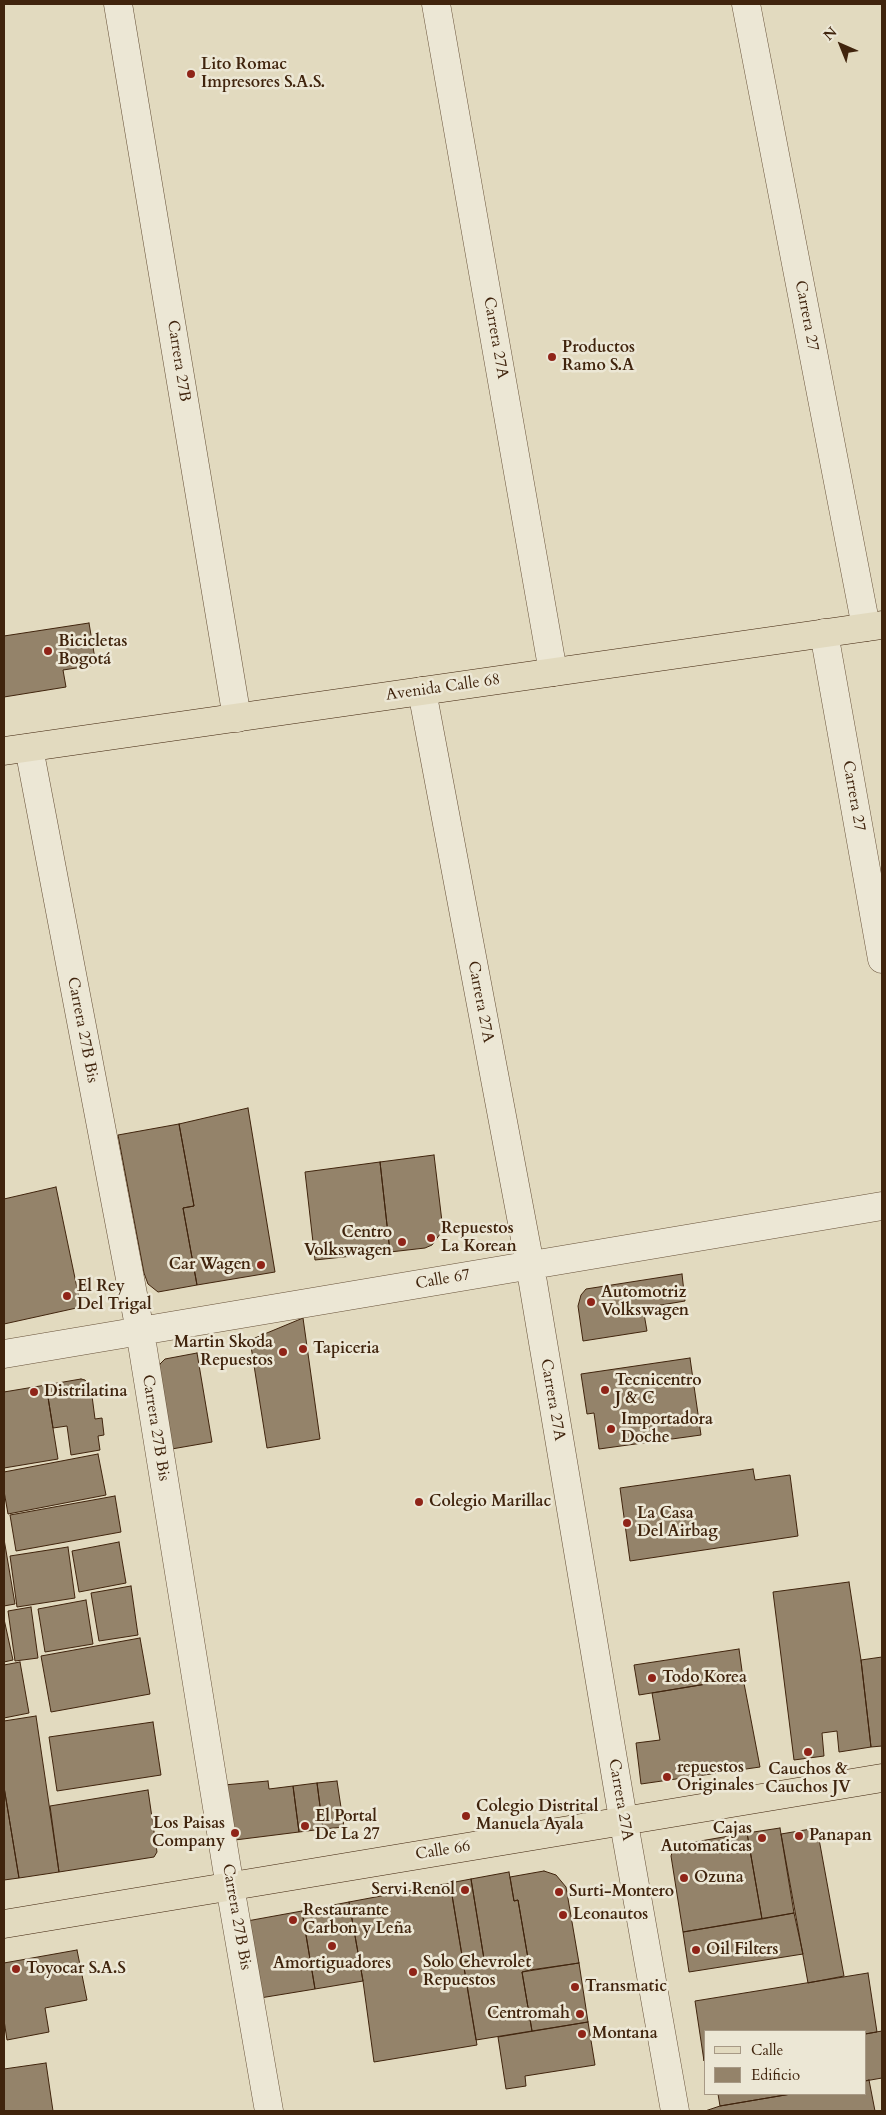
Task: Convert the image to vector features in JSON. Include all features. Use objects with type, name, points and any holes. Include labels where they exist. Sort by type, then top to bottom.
[{"type":"main road","name":"Avenida Calle 68","points":[[17,749],[874,626]]},
{"type":"main road","name":"Calle 66","points":[[4,1924],[882,1778]]},
{"type":"street","name":"Carrera 27B","points":[[118,4],[237,718]]},
{"type":"street","name":"Carrera 27A","points":[[436,4],[553,672]]},
{"type":"street","name":"Carrera 27","points":[[746,4],[874,626]]},
{"type":"street","name":"Carrera 27","points":[[824,633],[882,959]]},
{"type":"street","name":"Carrera 27A","points":[[422,691],[530,1265],[623,1820],[675,2111]]},
{"type":"street","name":"Carrera 27B Bis","points":[[17,749],[140,1331],[269,2111]]},
{"type":"street","name":"Calle 67","points":[[4,1354],[882,1206]]},
{"type":"building","name":"Bicicletas Bogotá","points":[[89,623],[96,665],[63,670],[66,687],[4,697],[4,636]]},
{"type":"building","points":[[248,1108],[275,1272],[197,1285],[183,1208],[194,1206],[179,1124]]},
{"type":"building","points":[[179,1124],[194,1206],[183,1208],[197,1285],[158,1292],[148,1284],[144,1273],[118,1135]]},
{"type":"building","points":[[434,1155],[443,1230],[432,1245],[425,1248],[390,1252],[380,1162]]},
{"type":"building","points":[[380,1162],[390,1252],[315,1260],[305,1172]]},
{"type":"building","points":[[56,1187],[81,1307],[4,1324],[4,1199]]},
{"type":"building","points":[[682,1274],[685,1301],[643,1308],[647,1331],[583,1341],[578,1306],[581,1295],[586,1289]]},
{"type":"building","points":[[303,1318],[320,1439],[267,1448],[250,1340]]},
{"type":"building","points":[[197,1353],[212,1442],[166,1450],[158,1370],[160,1364],[165,1359]]},
{"type":"building","points":[[690,1358],[701,1435],[599,1449],[594,1413],[587,1414],[581,1374]]},
{"type":"building","points":[[81,1379],[85,1380],[91,1388],[95,1419],[102,1418],[104,1435],[98,1436],[100,1450],[71,1455],[67,1426],[53,1428],[46,1385]]},
{"type":"building","points":[[46,1385],[58,1459],[4,1468],[4,1392]]},
{"type":"building","points":[[98,1454],[106,1495],[8,1514],[4,1491],[4,1472]]},
{"type":"building","points":[[753,1469],[755,1480],[790,1475],[798,1536],[630,1561],[620,1488]]},
{"type":"building","points":[[115,1496],[121,1532],[16,1551],[10,1515]]},
{"type":"building","points":[[4,1539],[15,1604],[4,1606]]},
{"type":"building","points":[[119,1542],[126,1583],[79,1592],[72,1551]]},
{"type":"building","points":[[68,1547],[75,1598],[17,1607],[10,1556]]},
{"type":"building","points":[[849,1582],[861,1660],[871,1747],[839,1752],[837,1731],[822,1733],[824,1756],[794,1760],[773,1592]]},
{"type":"building","points":[[131,1586],[138,1635],[99,1641],[91,1593]]},
{"type":"building","points":[[86,1600],[93,1644],[45,1652],[38,1609]]},
{"type":"building","points":[[31,1607],[38,1658],[15,1661],[8,1611]]},
{"type":"building","points":[[4,1619],[13,1660],[4,1662]]},
{"type":"building","points":[[140,1638],[150,1694],[51,1712],[41,1656]]},
{"type":"building","points":[[739,1649],[743,1678],[639,1695],[634,1665]]},
{"type":"building","points":[[882,1657],[882,1746],[871,1747],[861,1660]]},
{"type":"building","points":[[20,1662],[29,1713],[4,1718],[4,1665]]},
{"type":"building","points":[[743,1678],[760,1767],[641,1784],[636,1743],[660,1740],[652,1693]]},
{"type":"building","points":[[36,1716],[59,1872],[19,1878],[4,1787],[4,1721]]},
{"type":"building","points":[[153,1722],[161,1775],[57,1791],[49,1737]]},
{"type":"building","points":[[268,1781],[269,1789],[293,1786],[299,1832],[235,1840],[224,1785]]},
{"type":"building","points":[[337,1781],[344,1827],[323,1829],[317,1783]]},
{"type":"building","points":[[317,1783],[323,1829],[299,1832],[293,1786]]},
{"type":"building","points":[[4,1787],[19,1878],[4,1880]]},
{"type":"building","points":[[148,1790],[157,1852],[154,1857],[59,1872],[50,1806]]},
{"type":"building","points":[[780,1828],[794,1913],[762,1919],[747,1833]]},
{"type":"building","points":[[817,1828],[844,1976],[808,1983],[781,1834]]},
{"type":"building","points":[[747,1833],[762,1919],[683,1932],[671,1856],[673,1850],[677,1845]]},
{"type":"building","points":[[544,1871],[556,1875],[566,1887],[579,1963],[530,1970],[518,1900],[514,1901],[510,1877]]},
{"type":"building","points":[[509,1872],[514,1901],[518,1900],[530,1970],[522,1972],[532,2031],[476,2040],[463,1962],[484,1959],[471,1879]]},
{"type":"building","points":[[471,1879],[484,1959],[463,1962],[450,1883]]},
{"type":"building","name":"Solo Chevrolet Repuestos","points":[[450,1883],[477,2045],[374,2062],[363,1981],[349,1902]]},
{"type":"building","name":"Amortiguadores","points":[[349,1902],[363,1981],[315,1989],[302,1911]]},
{"type":"building","points":[[302,1911],[315,1989],[260,1998],[247,1921]]},
{"type":"building","points":[[794,1913],[803,1954],[689,1972],[683,1932]]},
{"type":"building","points":[[77,1950],[87,2000],[45,2008],[49,2032],[7,2040],[4,2020],[4,1963]]},
{"type":"building","points":[[579,1963],[588,2022],[532,2031],[522,1972]]},
{"type":"building","points":[[868,1973],[877,2032],[866,2034],[866,2030],[704,2030],[704,2061],[695,2001]]},
{"type":"building","points":[[588,2022],[595,2065],[525,2076],[526,2086],[506,2089],[498,2037]]},
{"type":"building","points":[[882,2031],[882,2078],[866,2081],[866,2034]]},
{"type":"building","points":[[46,2063],[53,2111],[4,2111],[4,2069]]},
{"type":"building","points":[[869,2080],[875,2111],[705,2111],[720,2106],[785,2095],[866,2095],[866,2081]]},
{"type":"building","points":[[718,2095],[785,2095],[720,2106]]},
{"type":"place","name":"Lito Romac Impresores S.A.S.","points":[[191,74]]},
{"type":"place","name":"Productos Ramo S.A","points":[[552,357]]},
{"type":"place","name":"Bicicletas Bogotá","points":[[48,651]]},
{"type":"place","name":"Repuestos La Korean","points":[[431,1238]]},
{"type":"place","name":"Centro Volkswagen","points":[[402,1242]]},
{"type":"place","name":"Car Wagen","points":[[261,1265]]},
{"type":"place","name":"El Rey Del Trigal","points":[[67,1296]]},
{"type":"place","name":"Automotriz Volkswagen","points":[[591,1302]]},
{"type":"place","name":"Tapiceria","points":[[303,1349]]},
{"type":"place","name":"Martin Skoda Repuestos","points":[[283,1352]]},
{"type":"place","name":"Tecnicentro J & C","points":[[605,1390]]},
{"type":"place","name":"Distrilatina","points":[[34,1392]]},
{"type":"place","name":"Importadora Doche","points":[[611,1429]]},
{"type":"place","name":"Colegio Marillac","points":[[419,1502]]},
{"type":"place","name":"La Casa Del Airbag","points":[[627,1523]]},
{"type":"place","name":"Todo Korea","points":[[652,1678]]},
{"type":"place","name":"Cauchos & Cauchos JV","points":[[808,1752]]},
{"type":"place","name":"repuestos Originales","points":[[667,1777]]},
{"type":"place","name":"Colegio Distrital Manuela Ayala","points":[[466,1816]]},
{"type":"place","name":"El Portal De La 27","points":[[305,1826]]},
{"type":"place","name":"Los Paisas Company","points":[[235,1833]]},
{"type":"place","name":"Panapan","points":[[799,1836]]},
{"type":"place","name":"Cajas Automaticas","points":[[762,1838]]},
{"type":"place","name":"Ozuna","points":[[684,1878]]},
{"type":"place","name":"Servi Renol","points":[[465,1890]]},
{"type":"place","name":"Surti-Montero","points":[[559,1892]]},
{"type":"place","name":"Leonautos","points":[[563,1915]]},
{"type":"place","name":"Restaurante Carbon y Leña","points":[[293,1920]]},
{"type":"place","name":"Amortiguadores","points":[[332,1946]]},
{"type":"place","name":"Oil Filters","points":[[696,1950]]},
{"type":"place","name":"Toyocar S.A.S","points":[[16,1969]]},
{"type":"place","name":"Solo Chevrolet Repuestos","points":[[413,1972]]},
{"type":"place","name":"Transmatic","points":[[575,1987]]},
{"type":"place","name":"Centromah","points":[[580,2014]]},
{"type":"place","name":"Montana","points":[[582,2034]]}]
